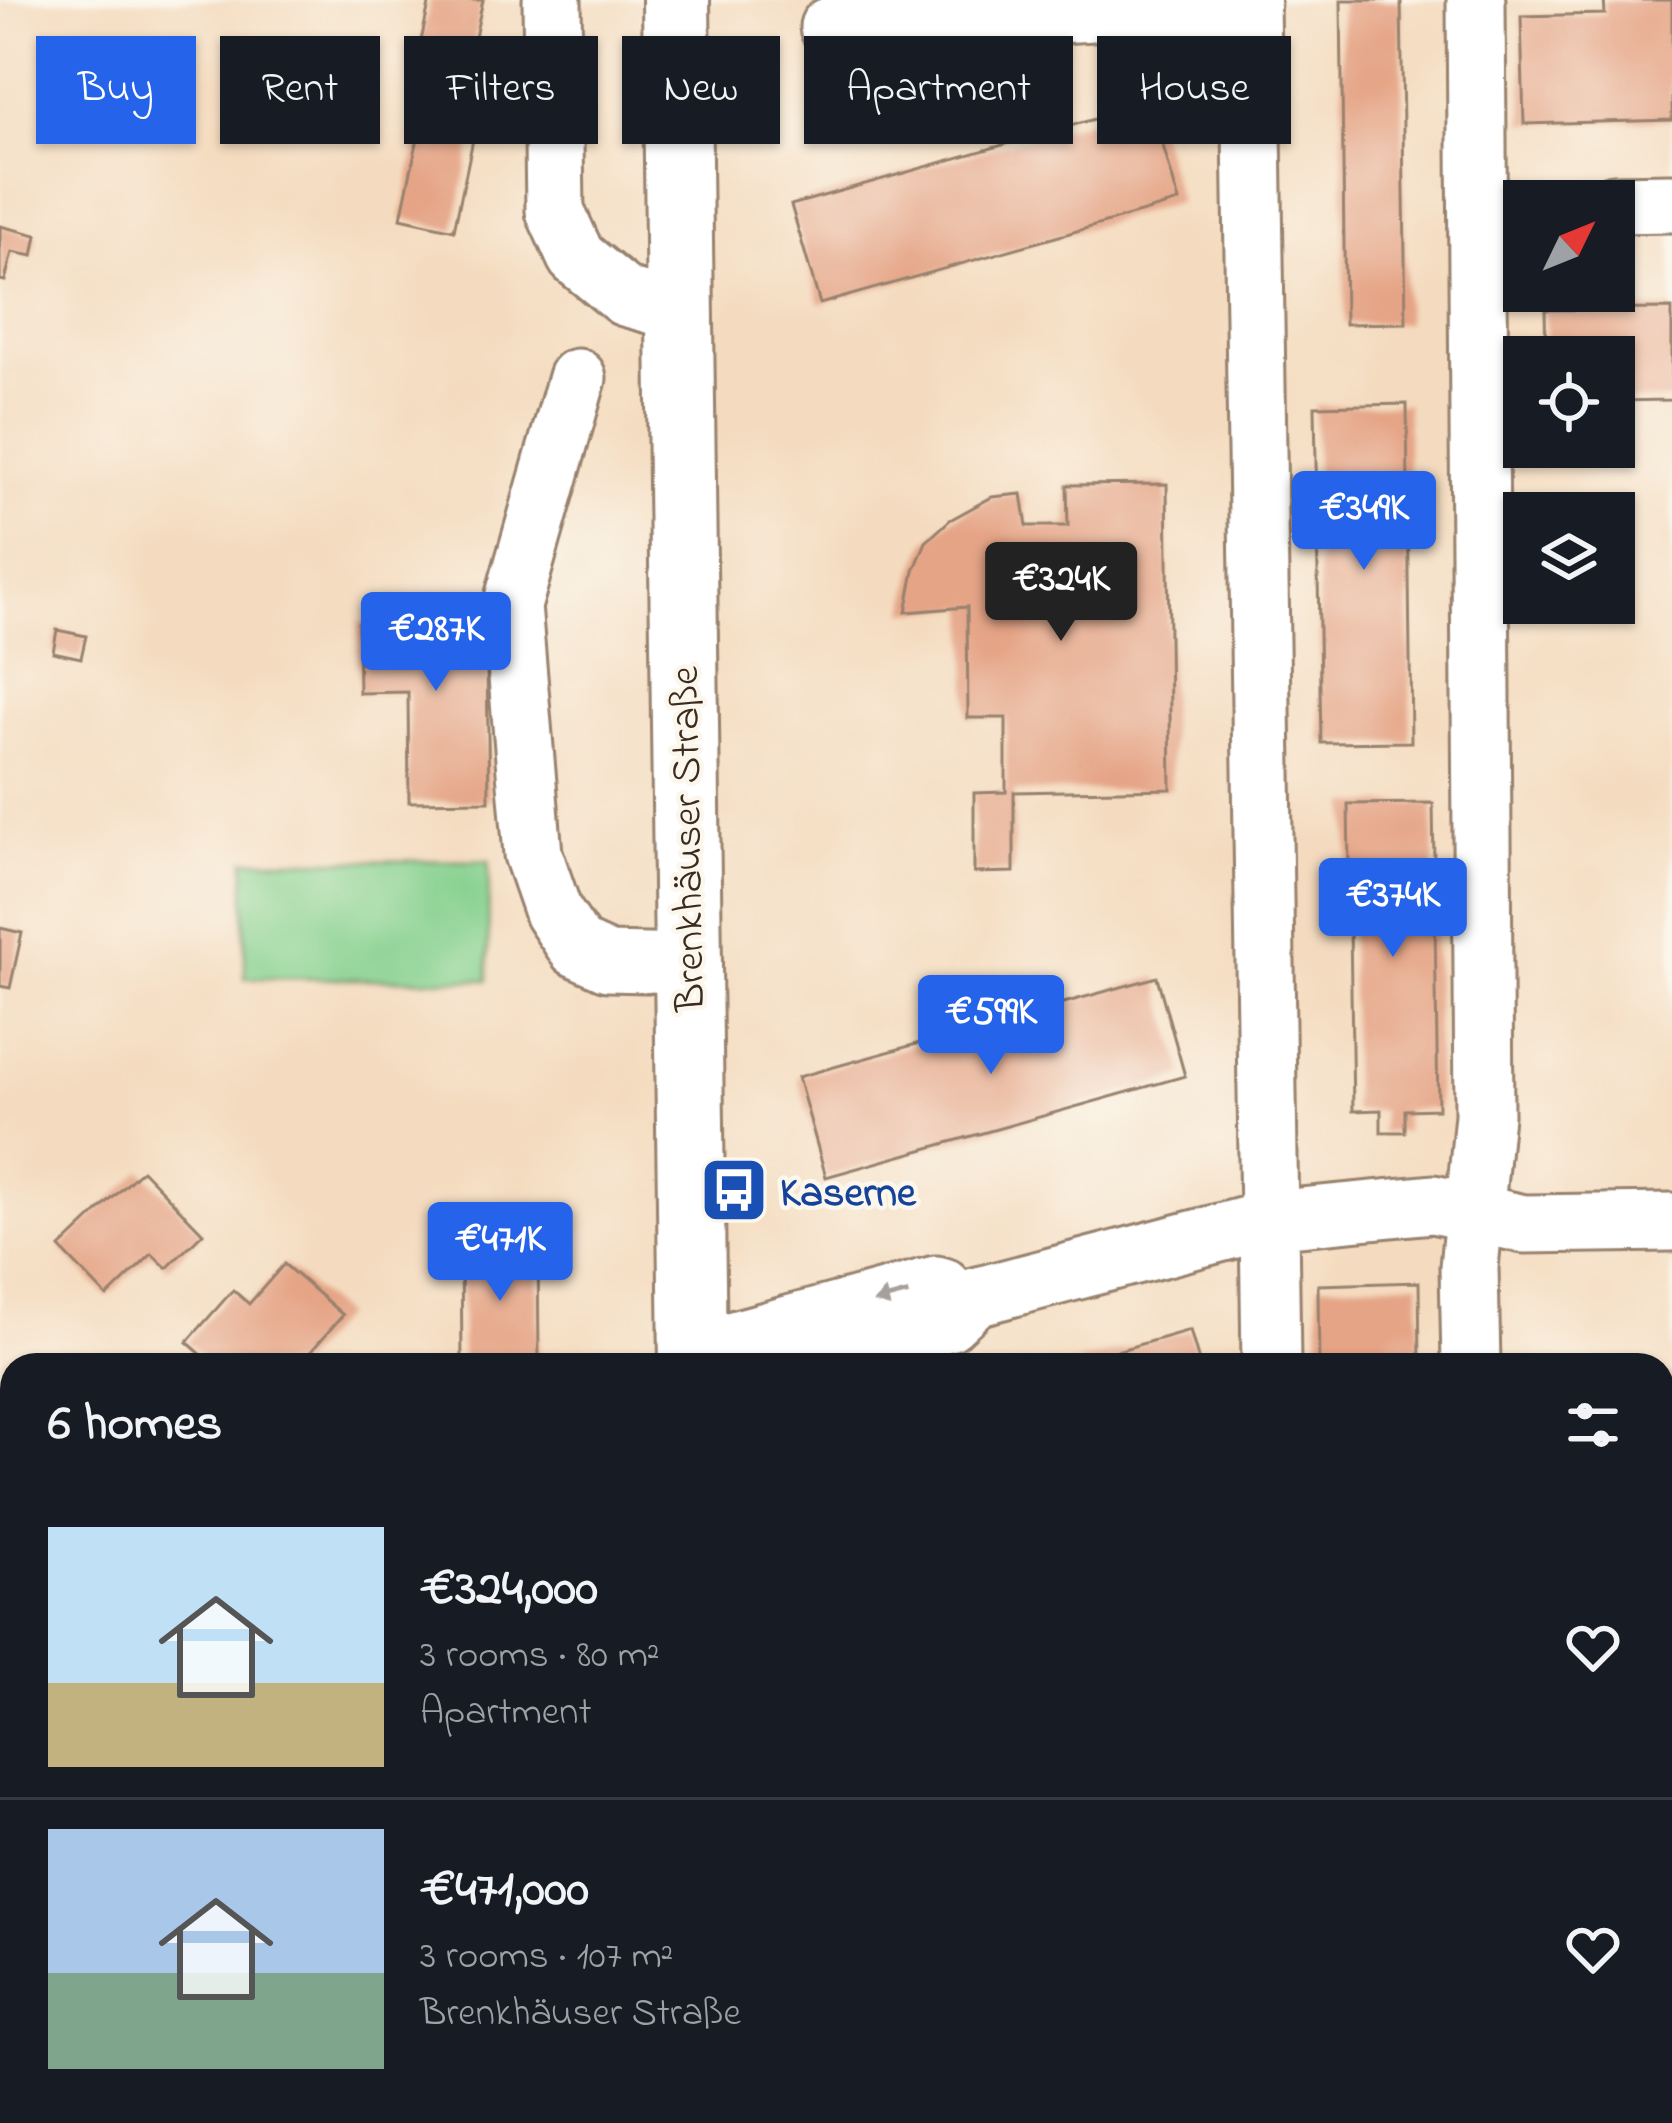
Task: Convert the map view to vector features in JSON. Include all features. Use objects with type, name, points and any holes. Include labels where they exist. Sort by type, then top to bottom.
[{"type":"main road","name":"Brenkhäuser Straße","points":[[676,0],[652,305],[686,964],[693,1353]]},
{"type":"street","points":[[552,0],[555,211],[576,257],[652,305]]},
{"type":"street","points":[[1471,1353],[1468,1268],[1484,1115],[1500,206],[1476,0]]},
{"type":"street","points":[[829,27],[1250,2],[1271,1353]]},
{"type":"street","points":[[1635,204],[1672,203]]},
{"type":"street","points":[[577,379],[512,606],[533,854],[554,912],[577,947],[608,962],[686,964]]},
{"type":"street","points":[[842,1353],[948,1322],[975,1297],[1268,1220],[1433,1204],[1524,1225],[1637,1208]]},
{"type":"street","points":[[710,1353],[936,1286],[975,1297]]},
{"type":"green space","points":[[245,860],[489,861],[488,980],[245,978]]},
{"type":"building","points":[[430,0],[483,0],[475,36],[422,36]]},
{"type":"building","points":[[1341,0],[1401,0],[1406,323],[1345,324]]},
{"type":"building","points":[[1604,0],[1672,0],[1672,120],[1524,124],[1521,16],[1605,14]]},
{"type":"building","points":[[1097,118],[1097,144],[1163,144],[1179,202],[820,304],[791,205],[1006,144],[1073,144],[1073,125]]},
{"type":"building","points":[[417,144],[472,144],[454,230],[401,218]]},
{"type":"building","points":[[0,226],[37,235],[33,256],[12,252],[5,281],[0,280]]},
{"type":"building","points":[[1672,309],[1672,400],[1635,401],[1635,336],[1546,336],[1545,312]]},
{"type":"building","points":[[1407,404],[1411,742],[1321,743],[1315,406]]},
{"type":"building","points":[[1167,484],[1171,789],[1014,792],[1014,872],[974,873],[974,793],[1006,792],[1006,718],[968,718],[967,607],[906,612],[926,542],[950,520],[992,497],[1022,494],[1027,526],[1068,526],[1067,485]]},
{"type":"building","points":[[486,601],[489,801],[409,802],[408,692],[359,693],[358,623],[406,623],[406,602]]},
{"type":"building","points":[[57,630],[86,636],[81,658],[53,652]]},
{"type":"building","points":[[1433,803],[1438,1109],[1405,1110],[1405,1132],[1381,1132],[1381,1110],[1353,1111],[1348,804]]},
{"type":"building","points":[[0,928],[22,933],[10,988],[0,986]]},
{"type":"building","points":[[1157,977],[1185,1076],[826,1177],[798,1077]]},
{"type":"building","points":[[142,1170],[203,1233],[167,1268],[152,1254],[107,1297],[60,1248]]},
{"type":"building","points":[[538,1242],[539,1353],[462,1353],[461,1243]]},
{"type":"building","points":[[284,1264],[343,1315],[310,1353],[200,1353],[187,1342],[233,1290],[249,1304]]},
{"type":"building","points":[[1419,1282],[1420,1353],[1319,1353],[1318,1285]]},
{"type":"building","points":[[1190,1330],[1197,1353],[1110,1353]]},
{"type":"place","name":"Kaserne","points":[[734,1190]]}]
